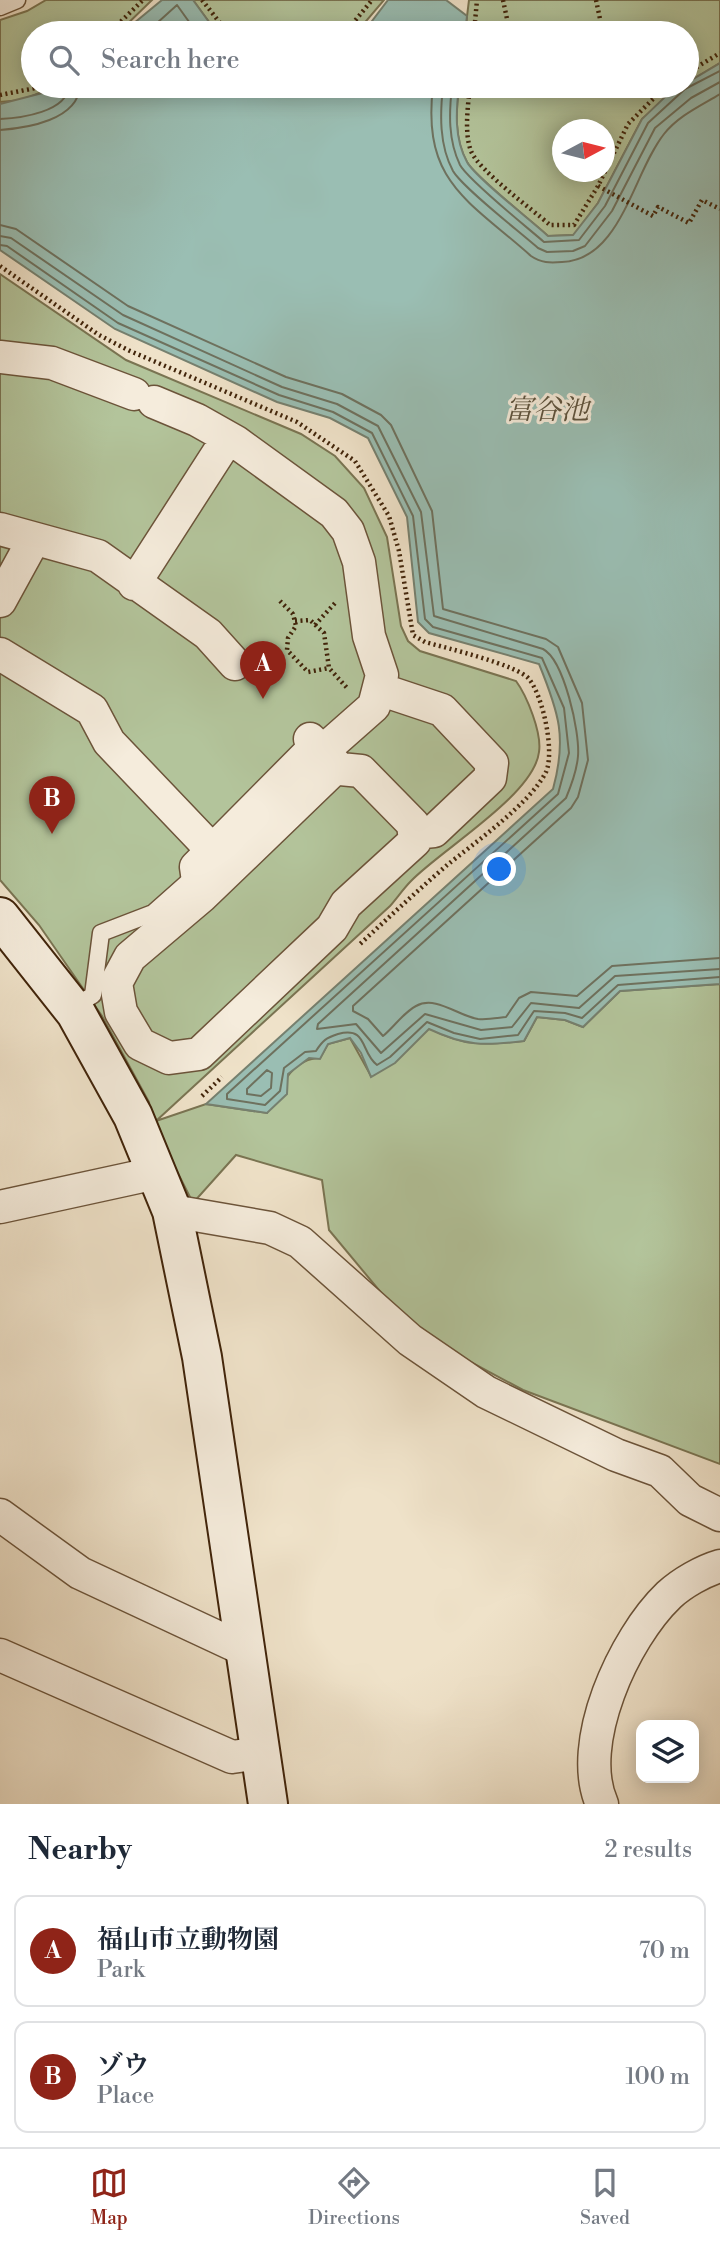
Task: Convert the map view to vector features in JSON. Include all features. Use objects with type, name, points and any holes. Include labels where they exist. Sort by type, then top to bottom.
[{"type":"street","points":[[0,357],[52,363],[144,398],[228,438],[334,513],[348,531],[359,562],[369,636],[382,676],[373,700],[205,862],[109,742],[92,710],[0,654]]},
{"type":"street","points":[[134,584],[228,438]]},
{"type":"street","points":[[0,529],[98,556],[208,634],[234,664]]},
{"type":"street","points":[[0,601],[34,539]]},
{"type":"street","points":[[373,700],[442,710],[492,763],[490,779],[434,831],[414,833]]},
{"type":"street","points":[[322,750],[361,771],[413,824],[415,841],[346,904],[332,928],[200,1054],[169,1058],[140,1044],[121,1012],[116,983],[130,957],[202,896],[322,750]]},
{"type":"street","points":[[0,917],[72,1008],[133,1116],[172,1211],[202,1357],[268,1804]]},
{"type":"street","points":[[0,1208],[156,1173]]},
{"type":"street","points":[[172,1211],[270,1228],[300,1242],[410,1340],[486,1392],[615,1455],[660,1471],[690,1500],[720,1515]]},
{"type":"street","points":[[0,1515],[79,1573],[245,1650]]},
{"type":"street","points":[[602,1804],[594,1787],[595,1739],[610,1686],[642,1631],[669,1594],[708,1569],[720,1566]]},
{"type":"street","points":[[0,1655],[232,1757],[260,1753]]},
{"type":"lane","points":[[0,7],[17,0]]},
{"type":"lane","points":[[72,1008],[93,995],[101,933],[153,913],[205,862]]},
{"type":"path","points":[[121,21],[143,0]]},
{"type":"path","points":[[202,0],[219,21]]},
{"type":"path","points":[[355,21],[372,0]]},
{"type":"path","points":[[475,21],[477,0]]},
{"type":"path","points":[[503,0],[507,21]]},
{"type":"path","points":[[596,0],[600,21]]},
{"type":"path","points":[[699,66],[720,53]]},
{"type":"path","points":[[0,95],[21,91]]},
{"type":"path","points":[[469,98],[471,150],[482,166],[551,225],[574,225],[598,186],[628,124],[654,98]]},
{"type":"path","points":[[598,186],[653,216],[659,207],[689,223],[702,200],[720,209]]},
{"type":"path","points":[[0,267],[109,341],[297,422],[348,455],[355,461],[389,516],[399,551],[413,635],[425,642],[514,670],[529,679],[543,711],[550,751],[546,771],[519,805],[410,897],[350,954]]},
{"type":"path","points":[[280,601],[293,614],[296,626],[288,638],[288,650],[308,672],[329,668]]},
{"type":"path","points":[[295,621],[310,620],[324,633],[329,668],[373,700]]},
{"type":"path","points":[[202,1096],[232,1068]]},
{"type":"green space","points":[[46,0],[152,0],[130,21],[21,21],[21,98],[27,98],[0,102],[0,20],[27,11]]},
{"type":"green space","points":[[193,0],[384,0],[366,21],[208,21]]},
{"type":"green space","points":[[469,0],[720,0],[720,63],[699,76],[699,21],[466,21]]},
{"type":"green space","points":[[458,98],[667,98],[642,119],[615,171],[615,119],[552,119],[552,182],[609,182],[598,203],[574,235],[548,236],[492,188],[467,162],[458,134]]},
{"type":"green space","points":[[0,274],[126,360],[301,434],[335,456],[364,488],[387,537],[401,626],[408,641],[420,651],[516,681],[529,705],[538,735],[539,752],[533,769],[521,786],[485,821],[425,868],[390,906],[156,1121],[206,1104],[267,1113],[281,1085],[294,1069],[310,1059],[320,1058],[328,1044],[350,1038],[371,1076],[429,1028],[465,1042],[524,1041],[537,1017],[565,1020],[583,1027],[620,991],[720,984],[720,1464],[523,1390],[413,1331],[329,1230],[322,1180],[236,1155],[193,1203],[152,1122],[149,1102],[102,1016],[39,925],[0,880]]},
{"type":"water","points":[[162,0],[193,0],[208,21],[137,21]]},
{"type":"water","points":[[388,0],[446,0],[467,16],[466,21],[372,21]]},
{"type":"water","name":"富谷池","points":[[720,63],[720,984],[620,991],[583,1027],[565,1020],[537,1017],[524,1041],[497,1044],[464,1042],[429,1029],[395,1063],[371,1077],[361,1053],[350,1038],[328,1044],[320,1059],[309,1058],[288,1074],[287,1094],[267,1113],[206,1104],[553,789],[560,755],[559,726],[552,697],[539,664],[429,633],[418,622],[407,517],[368,438],[330,418],[277,402],[115,329],[0,250],[0,104],[23,98],[458,98],[458,134],[467,162],[492,188],[548,236],[573,235],[598,203],[609,182],[615,182],[615,171],[642,119],[664,98],[699,98],[699,76]]},
{"type":"place","name":"福山市立動物園","points":[[263,699]]},
{"type":"place","name":"ゾウ","points":[[52,834]]}]
